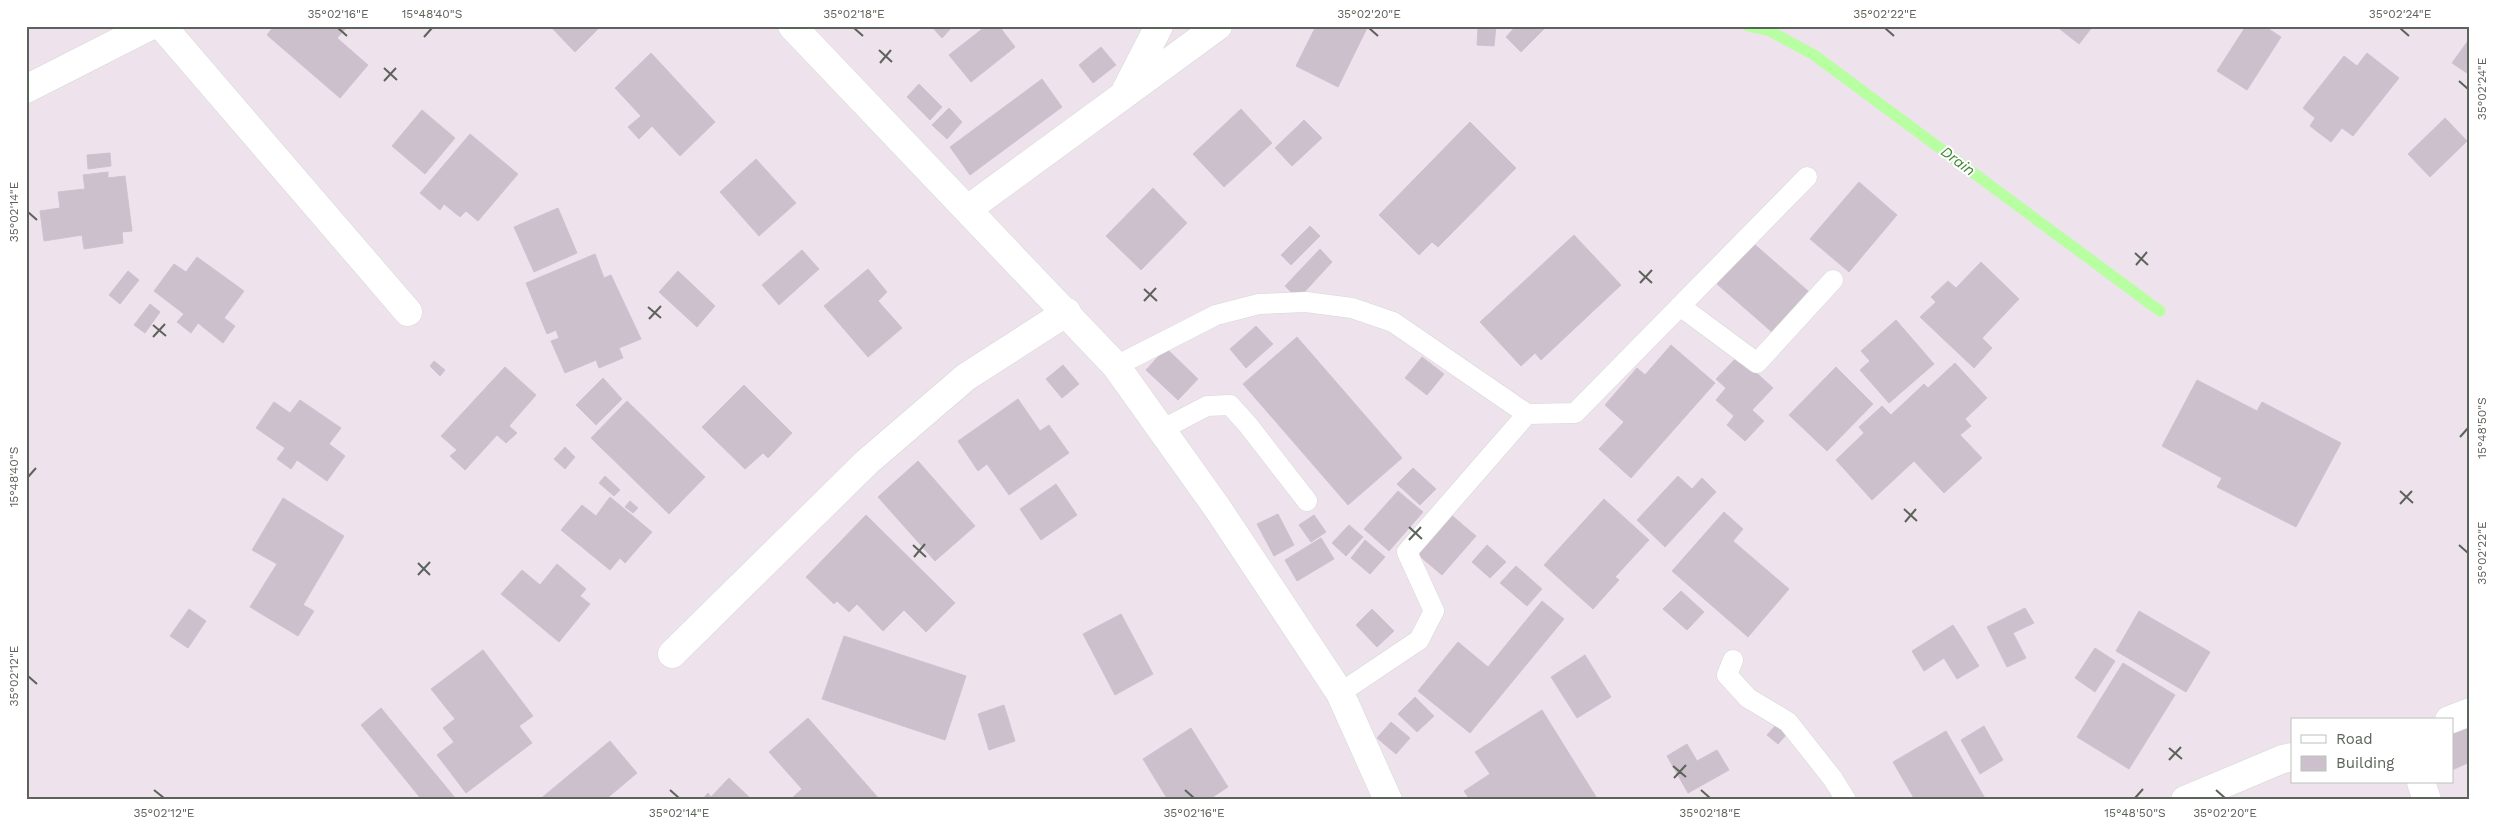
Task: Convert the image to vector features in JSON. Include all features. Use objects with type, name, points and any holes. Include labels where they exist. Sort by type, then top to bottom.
[{"type":"street","points":[[26,89],[150,26]]},
{"type":"street","points":[[162,26],[408,312]]},
{"type":"street","points":[[792,26],[1067,312],[1116,366],[1163,430],[1340,693],[1388,800]]},
{"type":"street","points":[[1123,96],[1159,26]]},
{"type":"street","points":[[968,209],[1218,26]]},
{"type":"street","points":[[672,654],[867,462],[966,377],[1067,312]]},
{"type":"street","points":[[2454,718],[2470,712]]},
{"type":"street","points":[[2184,800],[2283,758],[2291,757]]},
{"type":"street","points":[[2422,784],[2428,800]]},
{"type":"lane","points":[[1116,366],[1216,315],[1259,304],[1306,302],[1352,308],[1393,322],[1527,414],[1575,413],[1807,177]]},
{"type":"lane","points":[[1680,306],[1756,363],[1833,280]]},
{"type":"lane","points":[[1163,430],[1207,406],[1230,405],[1248,425],[1307,501]]},
{"type":"lane","points":[[1340,693],[1419,640],[1434,611],[1407,552],[1527,414]]},
{"type":"lane","points":[[1733,660],[1727,675],[1748,698],[1788,722],[1833,779],[1846,800]]},
{"type":"building","points":[[274,26],[348,26],[337,38],[368,65],[340,98],[267,35]]},
{"type":"building","points":[[550,26],[601,26],[575,52]]},
{"type":"building","points":[[931,26],[953,26],[942,38]]},
{"type":"building","points":[[986,26],[999,26],[1015,47],[971,82],[949,55]]},
{"type":"building","points":[[1316,26],[1368,26],[1338,87],[1296,66]]},
{"type":"building","points":[[1478,26],[1496,26],[1494,46],[1477,45]]},
{"type":"building","points":[[1516,26],[1546,27],[1521,52],[1506,37]]},
{"type":"building","points":[[2056,26],[2093,26],[2079,44]]},
{"type":"building","points":[[2246,26],[2264,26],[2281,37],[2247,90],[2217,71]]},
{"type":"building","points":[[2470,38],[2470,75],[2452,63]]},
{"type":"building","points":[[1101,47],[1116,65],[1093,83],[1079,65]]},
{"type":"building","points":[[651,53],[715,122],[680,156],[652,126],[639,139],[628,127],[641,116],[615,88]]},
{"type":"building","points":[[2367,53],[2399,78],[2353,136],[2342,128],[2331,142],[2310,126],[2315,118],[2303,108],[2344,56],[2357,66]]},
{"type":"building","points":[[1042,79],[1062,107],[970,175],[950,147]]},
{"type":"building","points":[[919,84],[942,107],[930,120],[907,97]]},
{"type":"building","points":[[949,108],[962,122],[947,139],[932,125]]},
{"type":"building","points":[[1241,109],[1272,143],[1224,187],[1193,154]]},
{"type":"building","points":[[422,110],[455,138],[425,174],[392,146]]},
{"type":"building","points":[[2445,118],[2467,141],[2430,177],[2408,154]]},
{"type":"building","points":[[1304,120],[1322,138],[1292,166],[1275,148]]},
{"type":"building","points":[[1470,122],[1516,168],[1438,247],[1432,242],[1419,255],[1379,215]]},
{"type":"building","points":[[470,134],[518,174],[478,221],[466,211],[460,217],[444,204],[440,210],[420,193]]},
{"type":"building","points":[[110,153],[111,166],[88,169],[87,155]]},
{"type":"building","points":[[756,159],[796,203],[759,236],[720,192]]},
{"type":"building","points":[[108,172],[108,178],[125,176],[132,231],[122,232],[123,243],[84,249],[82,235],[44,241],[40,211],[60,208],[58,192],[85,189],[83,175]]},
{"type":"building","points":[[1859,182],[1897,215],[1849,272],[1810,239]]},
{"type":"building","points":[[1153,188],[1187,223],[1141,270],[1106,236]]},
{"type":"building","points":[[558,208],[577,253],[534,272],[514,227]]},
{"type":"building","points":[[1310,226],[1320,236],[1291,265],[1281,255]]},
{"type":"building","points":[[1574,235],[1621,285],[1541,360],[1535,353],[1521,366],[1480,322]]},
{"type":"building","points":[[1753,243],[1808,291],[1772,332],[1717,284]]},
{"type":"building","points":[[1320,249],[1332,262],[1298,299],[1285,286]]},
{"type":"building","points":[[802,250],[819,269],[779,305],[762,285]]},
{"type":"building","points":[[595,254],[604,278],[611,275],[641,339],[619,348],[623,358],[599,368],[596,360],[565,373],[551,341],[559,338],[556,330],[547,334],[526,283]]},
{"type":"building","points":[[197,257],[244,291],[224,318],[235,326],[223,343],[198,323],[191,333],[177,322],[184,314],[154,291],[174,264],[186,272]]},
{"type":"building","points":[[1981,262],[2019,299],[1982,338],[1992,348],[1974,368],[1920,317],[1936,302],[1931,297],[1948,281],[1956,288]]},
{"type":"building","points":[[868,269],[887,292],[878,301],[902,328],[868,357],[824,306]]},
{"type":"building","points":[[128,271],[139,280],[120,304],[109,295]]},
{"type":"building","points":[[678,271],[715,306],[697,327],[659,292]]},
{"type":"building","points":[[150,304],[160,312],[145,333],[134,325]]},
{"type":"building","points":[[1896,320],[1934,364],[1889,403],[1860,370],[1870,361],[1861,351]]},
{"type":"building","points":[[1256,326],[1273,344],[1246,368],[1230,349]]},
{"type":"building","points":[[1297,337],[1402,458],[1348,505],[1243,384]]},
{"type":"building","points":[[1671,345],[1715,383],[1631,478],[1599,449],[1624,422],[1605,405],[1637,368],[1645,375]]},
{"type":"building","points":[[1166,348],[1198,379],[1178,400],[1146,370]]},
{"type":"building","points":[[1738,356],[1773,388],[1752,410],[1764,421],[1745,441],[1727,425],[1734,416],[1716,400],[1726,388],[1716,379]]},
{"type":"building","points":[[1422,357],[1444,374],[1427,395],[1405,378]]},
{"type":"building","points":[[434,361],[445,370],[440,376],[430,366]]},
{"type":"building","points":[[1955,363],[1987,398],[1965,419],[1971,426],[1960,435],[1982,458],[1944,493],[1914,461],[1872,500],[1836,460],[1864,433],[1859,427],[1882,406],[1891,415],[1924,384],[1928,388]]},
{"type":"building","points":[[1063,365],[1079,384],[1062,398],[1046,379]]},
{"type":"building","points":[[505,367],[536,395],[509,426],[517,433],[506,443],[497,435],[465,470],[450,456],[457,450],[441,436]]},
{"type":"building","points":[[1836,367],[1873,404],[1827,451],[1789,415]]},
{"type":"building","points":[[603,378],[622,399],[596,425],[576,405]]},
{"type":"building","points":[[2197,380],[2257,411],[2262,402],[2341,443],[2296,527],[2217,487],[2222,478],[2162,446]]},
{"type":"building","points":[[744,385],[792,433],[768,458],[763,453],[745,469],[702,427]]},
{"type":"building","points":[[1018,399],[1040,431],[1049,425],[1069,453],[1009,495],[987,464],[978,471],[958,441]]},
{"type":"building","points":[[300,400],[341,428],[329,444],[345,456],[327,481],[297,460],[291,469],[277,459],[285,448],[256,428],[274,402],[290,413]]},
{"type":"building","points":[[627,401],[705,477],[669,514],[591,438]]},
{"type":"building","points":[[565,447],[575,457],[565,469],[554,459]]},
{"type":"building","points":[[918,461],[975,526],[935,561],[878,497]]},
{"type":"building","points":[[1413,468],[1436,489],[1420,505],[1397,484]]},
{"type":"building","points":[[605,476],[620,490],[614,496],[599,483]]},
{"type":"building","points":[[1678,476],[1692,489],[1702,478],[1716,492],[1665,547],[1637,520]]},
{"type":"building","points":[[1056,484],[1077,515],[1041,540],[1020,509]]},
{"type":"building","points":[[1398,491],[1423,512],[1389,551],[1364,529]]},
{"type":"building","points":[[610,497],[652,532],[625,563],[620,558],[610,570],[561,530],[582,505],[596,516]]},
{"type":"building","points":[[283,498],[344,536],[303,605],[314,611],[298,636],[250,607],[277,564],[252,550]]},
{"type":"building","points":[[1604,499],[1649,540],[1615,577],[1619,580],[1593,609],[1544,565]]},
{"type":"building","points":[[630,501],[638,508],[633,513],[625,507]]},
{"type":"building","points":[[1724,512],[1743,529],[1733,541],[1789,589],[1748,637],[1672,571]]},
{"type":"building","points":[[1278,514],[1294,545],[1274,556],[1257,524]]},
{"type":"building","points":[[1450,514],[1476,536],[1442,575],[1416,553]]},
{"type":"building","points":[[866,515],[955,603],[926,632],[904,610],[883,631],[857,604],[849,612],[837,601],[834,604],[806,577]]},
{"type":"building","points":[[1314,515],[1326,532],[1311,542],[1299,525]]},
{"type":"building","points":[[1349,525],[1363,537],[1346,556],[1332,543]]},
{"type":"building","points":[[1321,538],[1334,559],[1297,581],[1285,560]]},
{"type":"building","points":[[1365,540],[1385,557],[1370,574],[1351,558]]},
{"type":"building","points":[[1487,545],[1506,562],[1490,578],[1472,562]]},
{"type":"building","points":[[557,564],[586,589],[580,596],[590,604],[559,642],[501,594],[522,570],[540,585]]},
{"type":"building","points":[[1516,566],[1542,589],[1527,606],[1500,583]]},
{"type":"building","points":[[1681,591],[1704,612],[1687,630],[1663,609]]},
{"type":"building","points":[[1542,601],[1564,619],[1470,733],[1418,691],[1458,642],[1488,667]]},
{"type":"building","points":[[2025,608],[2034,623],[2013,633],[2026,658],[2007,667],[1987,627]]},
{"type":"building","points":[[189,609],[206,621],[188,648],[170,636]]},
{"type":"building","points":[[1372,609],[1394,631],[1377,647],[1356,625]]},
{"type":"building","points":[[2139,611],[2210,652],[2186,692],[2116,651]]},
{"type":"building","points":[[1121,614],[1153,674],[1115,695],[1083,634]]},
{"type":"building","points":[[1953,625],[1979,666],[1957,679],[1944,658],[1924,671],[1912,651]]},
{"type":"building","points":[[844,636],[966,676],[945,740],[822,699]]},
{"type":"building","points":[[2095,648],[2115,661],[2095,692],[2075,678]]},
{"type":"building","points":[[483,650],[533,716],[519,726],[532,743],[466,793],[437,755],[454,742],[443,728],[455,719],[431,689]]},
{"type":"building","points":[[1585,655],[1611,697],[1577,718],[1551,677]]},
{"type":"building","points":[[2123,663],[2175,695],[2129,769],[2077,737]]},
{"type":"building","points":[[1415,697],[1434,716],[1417,732],[1398,714]]},
{"type":"building","points":[[1004,705],[1015,741],[989,750],[978,714]]},
{"type":"building","points":[[381,708],[455,800],[422,800],[361,725]]},
{"type":"building","points":[[1542,710],[1598,800],[1470,800],[1464,791],[1490,774],[1475,752]]},
{"type":"building","points":[[808,718],[880,800],[790,800],[802,789],[769,752]]},
{"type":"building","points":[[1391,722],[1410,738],[1396,754],[1377,738]]},
{"type":"building","points":[[1776,725],[1787,734],[1778,744],[1767,735]]},
{"type":"building","points":[[2470,725],[2470,762],[2454,769],[2454,732]]},
{"type":"building","points":[[1984,726],[2003,760],[1980,774],[1961,740]]},
{"type":"building","points":[[1191,728],[1228,787],[1208,800],[1168,800],[1143,759]]},
{"type":"building","points":[[1946,731],[1986,800],[1915,800],[1893,762]]},
{"type":"building","points":[[610,741],[637,773],[605,800],[539,800]]},
{"type":"building","points":[[1687,744],[1697,761],[1717,750],[1729,770],[1688,793],[1667,756]]},
{"type":"building","points":[[729,778],[752,800],[702,800],[708,793],[711,797]]},
{"type":"waterway","name":"Drain","points":[[1748,26],[1768,30],[1814,55],[2160,311]]}]
